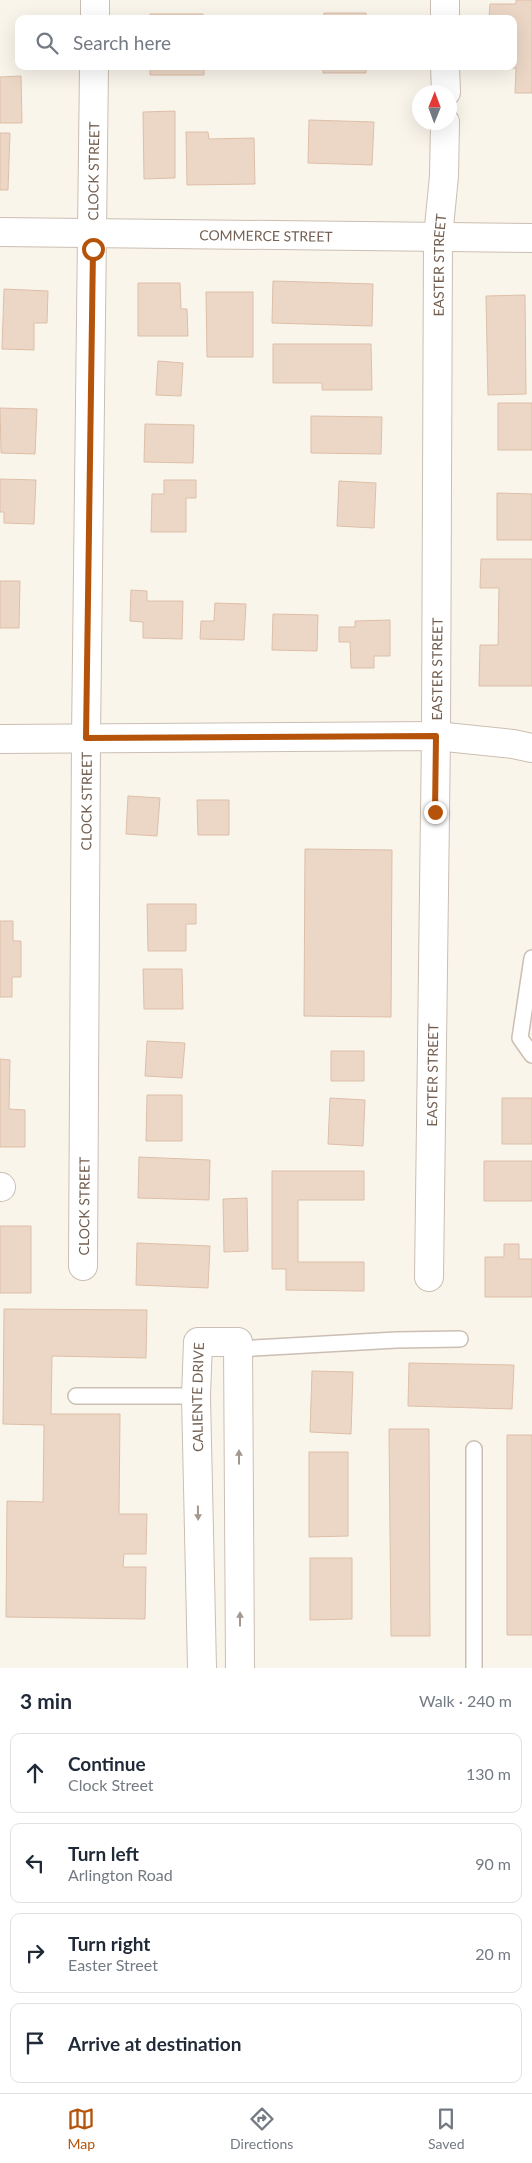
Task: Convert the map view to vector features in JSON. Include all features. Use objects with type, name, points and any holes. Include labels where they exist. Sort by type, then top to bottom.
[{"type":"street","points":[[95,0],[95,15]]},
{"type":"street","points":[[445,0],[445,15]]},
{"type":"street","name":"CLOCK STREET","points":[[83,1266],[86,738],[94,70]]},
{"type":"street","points":[[446,70],[446,85]]},
{"type":"street","name":"EASTER STREET","points":[[429,1277],[436,736],[438,237],[444,176],[446,130]]},
{"type":"street","name":"COMMERCE STREET","points":[[0,232],[532,238]]},
{"type":"street","points":[[0,739],[436,736],[513,744],[532,748]]},
{"type":"street","name":"CALIENTE DRIVE","points":[[202,1668],[196,1396],[198,1342],[238,1342],[238,1349]]},
{"type":"street","points":[[238,1349],[240,1668]]},
{"type":"lane","points":[[532,958],[520,1038],[532,1055]]},
{"type":"lane","points":[[238,1349],[460,1338]]},
{"type":"lane","points":[[76,1396],[196,1396]]},
{"type":"lane","points":[[474,1449],[474,1668]]},
{"type":"building","points":[[516,0],[532,0],[532,93],[515,93],[517,15],[489,15],[490,4],[516,4]]},
{"type":"building","points":[[324,13],[366,13],[366,15],[324,15]]},
{"type":"building","points":[[150,14],[203,14],[203,15]]},
{"type":"building","points":[[150,70],[204,70],[204,75],[150,75]]},
{"type":"building","points":[[323,70],[366,70],[366,73],[323,73]]},
{"type":"building","points":[[21,76],[22,123],[0,123],[0,77]]},
{"type":"building","points":[[175,111],[175,178],[144,179],[143,112]]},
{"type":"building","points":[[309,120],[374,122],[372,165],[308,163]]},
{"type":"building","points":[[186,132],[208,132],[209,139],[254,138],[255,184],[187,185]]},
{"type":"building","points":[[0,133],[10,133],[8,190],[0,190]]},
{"type":"building","points":[[273,281],[373,284],[372,326],[272,323]]},
{"type":"building","points":[[138,283],[180,283],[181,309],[187,309],[188,336],[138,336]]},
{"type":"building","points":[[4,289],[48,291],[47,323],[34,323],[34,350],[2,349]]},
{"type":"building","points":[[206,292],[253,292],[253,357],[207,357]]},
{"type":"building","points":[[525,295],[526,394],[488,395],[486,296]]},
{"type":"building","points":[[273,344],[371,344],[372,390],[322,390],[322,383],[273,383]]},
{"type":"building","points":[[158,361],[183,363],[181,396],[156,395]]},
{"type":"building","points":[[498,403],[532,403],[532,450],[498,450]]},
{"type":"building","points":[[0,408],[37,409],[35,454],[1,453]]},
{"type":"building","points":[[311,416],[382,417],[381,454],[311,453]]},
{"type":"building","points":[[145,424],[194,425],[193,463],[144,462]]},
{"type":"building","points":[[0,479],[36,480],[34,524],[4,523],[4,512],[0,512]]},
{"type":"building","points":[[164,480],[196,480],[196,498],[186,498],[186,532],[151,532],[152,494],[164,494]]},
{"type":"building","points":[[339,481],[376,483],[374,528],[337,526]]},
{"type":"building","points":[[497,493],[532,494],[532,540],[497,540]]},
{"type":"building","points":[[481,559],[532,559],[532,686],[479,686],[480,645],[498,645],[499,588],[480,588]]},
{"type":"building","points":[[0,581],[20,581],[19,628],[0,628]]},
{"type":"building","points":[[131,590],[147,591],[147,601],[183,601],[182,639],[143,638],[143,622],[130,621]]},
{"type":"building","points":[[215,603],[246,604],[244,640],[200,639],[201,621],[214,621]]},
{"type":"building","points":[[273,614],[318,615],[317,651],[272,650]]},
{"type":"building","points":[[390,620],[390,656],[374,656],[374,668],[351,668],[350,642],[339,642],[339,627],[355,627],[355,621]]},
{"type":"building","points":[[128,796],[160,798],[157,836],[126,834]]},
{"type":"building","points":[[197,800],[229,800],[229,835],[198,835]]},
{"type":"building","points":[[305,849],[392,850],[391,1017],[304,1016]]},
{"type":"building","points":[[147,904],[196,904],[196,924],[186,924],[186,951],[148,951]]},
{"type":"building","points":[[0,921],[13,921],[13,941],[21,941],[21,977],[12,977],[12,997],[0,997]]},
{"type":"building","points":[[143,969],[182,969],[183,1009],[144,1009]]},
{"type":"building","points":[[147,1041],[185,1043],[182,1078],[145,1076]]},
{"type":"building","points":[[331,1051],[364,1051],[364,1081],[331,1081]]},
{"type":"building","points":[[0,1059],[10,1060],[9,1109],[25,1110],[25,1147],[0,1147]]},
{"type":"building","points":[[147,1095],[182,1095],[182,1141],[146,1141]]},
{"type":"building","points":[[330,1098],[365,1100],[363,1146],[328,1144]]},
{"type":"building","points":[[502,1098],[532,1098],[532,1144],[502,1144]]},
{"type":"building","points":[[139,1157],[210,1160],[209,1200],[138,1198]]},
{"type":"building","points":[[484,1161],[532,1161],[532,1201],[484,1201]]},
{"type":"building","points":[[272,1171],[364,1171],[364,1200],[298,1200],[298,1262],[364,1262],[364,1291],[286,1290],[286,1269],[272,1269]]},
{"type":"building","points":[[247,1198],[248,1251],[224,1252],[223,1199]]},
{"type":"building","points":[[0,1226],[31,1226],[31,1293],[0,1293]]},
{"type":"building","points":[[137,1243],[210,1246],[208,1288],[136,1285]]},
{"type":"building","points":[[504,1244],[519,1244],[519,1259],[532,1259],[532,1297],[485,1297],[485,1257],[504,1257]]},
{"type":"building","points":[[4,1309],[147,1310],[146,1358],[52,1356],[51,1414],[120,1414],[119,1514],[147,1514],[146,1554],[124,1554],[123,1567],[146,1567],[145,1619],[6,1617],[7,1501],[43,1502],[44,1425],[3,1424]]},
{"type":"building","points":[[409,1363],[514,1365],[512,1409],[408,1406]]},
{"type":"building","points":[[312,1371],[353,1372],[351,1434],[310,1432]]},
{"type":"building","points":[[389,1429],[429,1429],[430,1636],[391,1636]]},
{"type":"building","points":[[507,1435],[532,1435],[532,1635],[507,1635]]},
{"type":"building","points":[[309,1452],[348,1452],[348,1536],[309,1537]]},
{"type":"building","points":[[310,1558],[352,1558],[352,1619],[310,1620]]},
{"type":"route","points":[[93,249],[86,738],[436,736],[435,812]]}]
